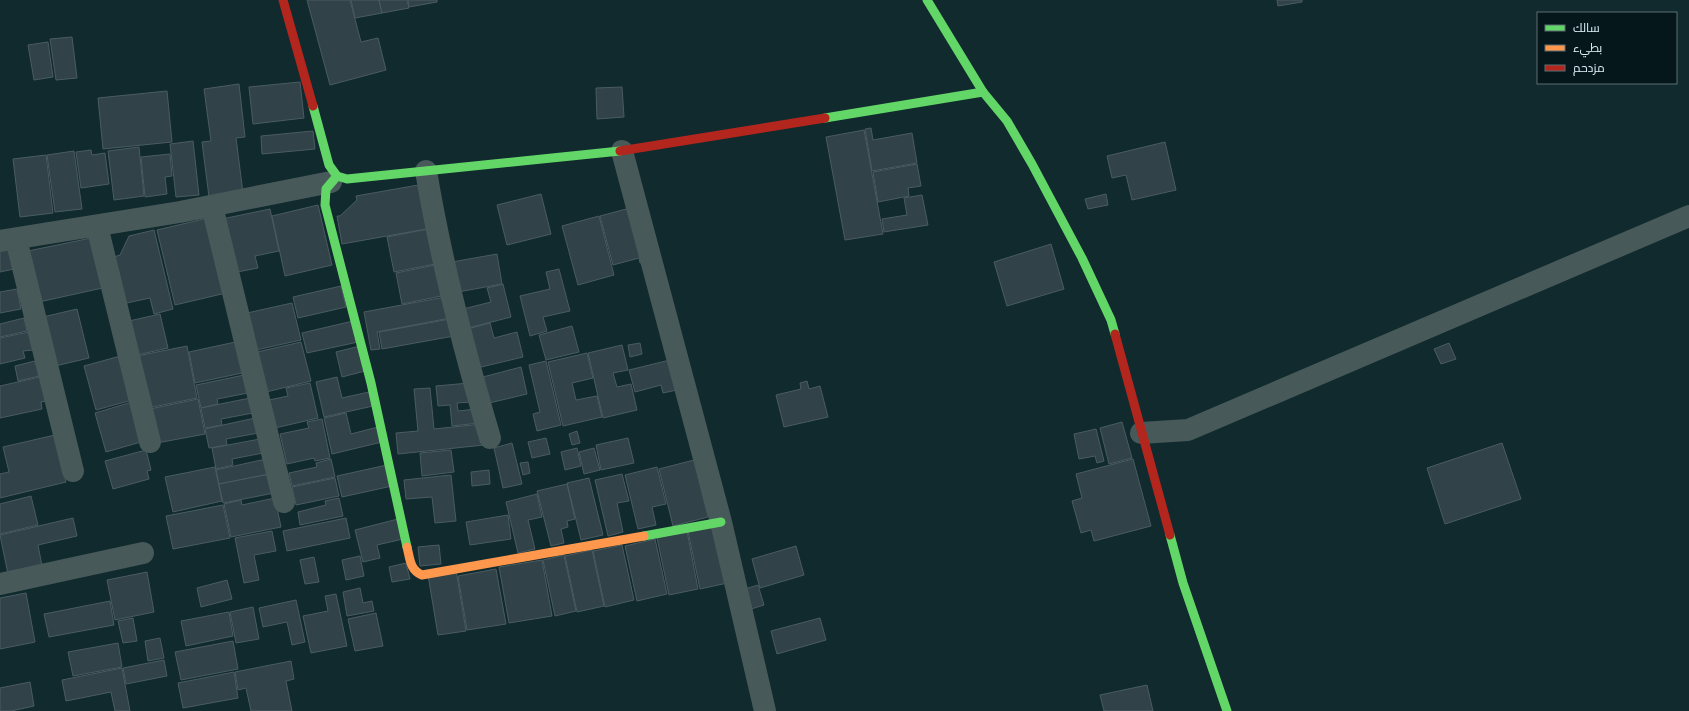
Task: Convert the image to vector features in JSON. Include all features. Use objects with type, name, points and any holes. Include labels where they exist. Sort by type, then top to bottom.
[{"type":"street","points":[[283,0],[334,179]]},
{"type":"street","points":[[927,0],[983,92],[1007,121],[1032,164],[1082,258],[1108,313],[1183,583],[1227,711]]},
{"type":"street","points":[[72,471],[8,240],[212,206],[334,179],[347,179],[622,151],[983,92]]},
{"type":"street","points":[[622,151],[721,522],[764,711]]},
{"type":"street","points":[[426,171],[435,224],[471,372],[490,438]]},
{"type":"street","points":[[334,179],[326,189],[325,205],[373,390],[411,565],[415,572],[422,575],[721,522]]},
{"type":"street","points":[[212,206],[284,502]]},
{"type":"street","points":[[1141,433],[1188,430],[1689,216]]},
{"type":"street","points":[[97,226],[150,442]]},
{"type":"street","points":[[0,584],[143,553]]},
{"type":"building","points":[[307,0],[350,0],[361,42],[378,38],[386,70],[330,85]]},
{"type":"building","points":[[351,0],[379,0],[382,13],[355,18]]},
{"type":"building","points":[[379,0],[407,0],[409,8],[382,13]]},
{"type":"building","points":[[408,0],[437,0],[437,2],[409,7]]},
{"type":"building","points":[[1277,0],[1302,0],[1302,2],[1278,6]]},
{"type":"building","points":[[72,37],[77,78],[56,80],[50,39]]},
{"type":"building","points":[[48,42],[53,77],[34,80],[28,45]]},
{"type":"building","points":[[300,82],[304,118],[253,124],[249,87]]},
{"type":"building","points":[[239,84],[245,137],[236,138],[243,193],[209,197],[202,142],[211,141],[204,89]]},
{"type":"building","points":[[622,87],[624,117],[597,119],[596,88]]},
{"type":"building","points":[[167,91],[172,142],[103,149],[98,98]]},
{"type":"building","points":[[871,128],[873,140],[912,133],[917,163],[872,171],[865,129]]},
{"type":"building","points":[[864,130],[883,234],[845,240],[826,137]]},
{"type":"building","points":[[313,131],[315,149],[262,154],[261,136]]},
{"type":"building","points":[[193,141],[199,195],[176,197],[170,144]]},
{"type":"building","points":[[1165,142],[1176,190],[1132,200],[1126,175],[1112,178],[1107,156]]},
{"type":"building","points":[[139,147],[144,196],[114,200],[108,151]]},
{"type":"building","points":[[91,150],[92,155],[105,153],[109,184],[81,188],[76,152]]},
{"type":"building","points":[[74,151],[82,209],[55,212],[47,155]]},
{"type":"building","points":[[170,154],[172,176],[165,177],[167,194],[145,197],[141,157]]},
{"type":"building","points":[[46,155],[53,213],[20,217],[13,159]]},
{"type":"building","points":[[917,164],[921,186],[908,188],[909,196],[878,202],[873,172]]},
{"type":"building","points":[[424,184],[432,228],[342,244],[337,216],[340,216],[357,200],[356,196]]},
{"type":"building","points":[[541,194],[551,234],[507,245],[497,205]]},
{"type":"building","points":[[1106,194],[1108,205],[1088,209],[1085,199]]},
{"type":"building","points":[[922,195],[928,225],[884,232],[882,219],[907,215],[904,198]]},
{"type":"building","points":[[318,205],[332,265],[285,276],[272,216]]},
{"type":"building","points":[[630,208],[645,262],[640,263],[639,258],[613,265],[600,216]]},
{"type":"building","points":[[270,209],[279,251],[255,256],[258,268],[237,272],[222,219]]},
{"type":"building","points":[[599,216],[614,275],[578,285],[562,226]]},
{"type":"building","points":[[208,218],[226,293],[175,305],[157,230]]},
{"type":"building","points":[[433,228],[440,263],[394,272],[387,237]]},
{"type":"building","points":[[154,230],[173,309],[154,314],[150,298],[122,304],[111,258],[120,255],[129,236]]},
{"type":"building","points":[[96,237],[107,287],[39,302],[28,251]]},
{"type":"building","points":[[1051,244],[1064,289],[1007,306],[994,262]]},
{"type":"building","points":[[10,248],[14,269],[0,272],[0,250]]},
{"type":"building","points":[[497,254],[502,284],[458,292],[452,262]]},
{"type":"building","points":[[440,264],[446,295],[402,304],[396,273]]},
{"type":"building","points":[[559,269],[570,311],[543,317],[547,331],[530,336],[520,296],[550,289],[546,272]]},
{"type":"building","points":[[503,284],[511,317],[468,328],[463,309],[491,302],[487,288]]},
{"type":"building","points":[[341,286],[346,307],[298,318],[293,297]]},
{"type":"building","points":[[17,289],[21,309],[0,313],[0,292]]},
{"type":"building","points":[[445,297],[450,318],[377,332],[380,349],[371,350],[364,312]]},
{"type":"building","points":[[292,303],[301,340],[256,350],[247,313]]},
{"type":"building","points":[[77,309],[89,358],[55,366],[43,317]]},
{"type":"building","points":[[160,314],[168,348],[137,355],[129,321]]},
{"type":"building","points":[[24,318],[27,331],[0,337],[0,324]]},
{"type":"building","points":[[450,319],[454,336],[382,349],[379,332]]},
{"type":"building","points":[[353,321],[358,342],[307,353],[302,333]]},
{"type":"building","points":[[490,323],[494,338],[517,332],[523,357],[477,368],[467,329]]},
{"type":"building","points":[[572,326],[579,352],[546,360],[539,335]]},
{"type":"building","points":[[29,332],[33,350],[23,351],[25,358],[0,364],[0,338]]},
{"type":"building","points":[[240,341],[247,372],[195,383],[189,352]]},
{"type":"building","points":[[301,342],[311,381],[266,392],[257,352]]},
{"type":"building","points":[[640,343],[642,354],[630,357],[628,345]]},
{"type":"building","points":[[1449,343],[1456,359],[1441,364],[1434,349]]},
{"type":"building","points":[[622,345],[628,370],[613,373],[617,387],[631,384],[637,410],[603,418],[588,353]]},
{"type":"building","points":[[187,346],[197,398],[148,408],[137,356]]},
{"type":"building","points":[[360,346],[365,371],[342,377],[336,352]]},
{"type":"building","points":[[587,353],[593,378],[572,383],[576,400],[597,396],[602,417],[563,426],[548,362]]},
{"type":"building","points":[[124,355],[136,399],[96,410],[84,366]]},
{"type":"building","points":[[670,360],[677,390],[663,393],[661,385],[635,392],[629,370]]},
{"type":"building","points":[[35,361],[39,376],[18,381],[15,366]]},
{"type":"building","points":[[546,361],[561,425],[537,431],[533,414],[540,412],[529,365]]},
{"type":"building","points":[[521,367],[527,394],[485,404],[479,378]]},
{"type":"building","points":[[244,375],[248,393],[217,399],[218,404],[201,408],[196,385]]},
{"type":"building","points":[[40,377],[46,401],[41,402],[42,409],[0,418],[0,386]]},
{"type":"building","points":[[337,377],[342,398],[369,392],[373,406],[324,417],[316,382]]},
{"type":"building","points":[[807,381],[809,389],[820,386],[828,417],[784,427],[776,395],[801,389],[800,383]]},
{"type":"building","points":[[310,383],[318,418],[275,428],[269,400],[288,396],[286,388]]},
{"type":"building","points":[[469,383],[471,402],[457,403],[458,411],[477,409],[479,423],[452,426],[450,405],[438,406],[436,386]]},
{"type":"building","points":[[430,388],[434,429],[482,424],[484,445],[398,454],[396,433],[418,431],[414,389]]},
{"type":"building","points":[[250,398],[253,413],[221,419],[222,425],[205,428],[201,408]]},
{"type":"building","points":[[198,399],[205,434],[157,443],[150,409]]},
{"type":"building","points":[[132,402],[141,442],[106,452],[95,413]]},
{"type":"building","points":[[346,413],[351,434],[378,427],[382,442],[332,454],[324,418]]},
{"type":"building","points":[[255,418],[258,433],[226,439],[227,445],[209,448],[205,429]]},
{"type":"building","points":[[322,419],[330,458],[315,461],[314,458],[287,464],[280,434],[309,428],[307,422]]},
{"type":"building","points":[[1122,422],[1132,458],[1109,464],[1100,428]]},
{"type":"building","points":[[1096,429],[1104,461],[1097,463],[1095,456],[1079,459],[1074,434]]},
{"type":"building","points":[[577,431],[580,443],[572,445],[569,434]]},
{"type":"building","points":[[55,435],[66,482],[0,498],[0,474],[9,472],[3,447]]},
{"type":"building","points":[[546,438],[550,454],[532,458],[528,442]]},
{"type":"building","points":[[628,438],[634,463],[601,470],[596,445]]},
{"type":"building","points":[[260,439],[263,453],[232,459],[233,465],[216,469],[212,448]]},
{"type":"building","points":[[512,443],[522,484],[503,488],[494,448]]},
{"type":"building","points":[[1502,443],[1521,499],[1445,524],[1427,468]]},
{"type":"building","points":[[577,448],[581,466],[565,470],[561,452]]},
{"type":"building","points":[[594,448],[600,470],[584,474],[579,452]]},
{"type":"building","points":[[146,450],[151,470],[147,471],[149,479],[113,489],[105,461]]},
{"type":"building","points":[[451,450],[454,472],[422,476],[420,453]]},
{"type":"building","points":[[266,459],[269,474],[219,484],[216,470]]},
{"type":"building","points":[[331,459],[335,477],[292,486],[289,473],[317,467],[316,463]]},
{"type":"building","points":[[1133,459],[1151,526],[1094,541],[1091,530],[1081,533],[1072,501],[1082,498],[1076,474]]},
{"type":"building","points":[[694,460],[708,517],[673,526],[659,469]]},
{"type":"building","points":[[528,462],[530,473],[523,475],[520,463]]},
{"type":"building","points":[[387,465],[392,486],[342,497],[337,476]]},
{"type":"building","points":[[215,467],[222,501],[173,512],[165,477]]},
{"type":"building","points":[[657,467],[666,504],[652,507],[656,525],[638,529],[625,475]]},
{"type":"building","points":[[489,470],[490,484],[472,486],[471,472]]},
{"type":"building","points":[[270,474],[274,493],[223,503],[219,484]]},
{"type":"building","points":[[622,474],[629,501],[617,503],[623,532],[608,536],[595,480]]},
{"type":"building","points":[[451,475],[456,521],[435,523],[432,497],[406,499],[404,480]]},
{"type":"building","points":[[335,478],[339,496],[296,505],[292,487]]},
{"type":"building","points":[[589,478],[603,535],[581,540],[567,483]]},
{"type":"building","points":[[567,484],[575,519],[567,521],[568,527],[561,529],[564,543],[551,546],[537,491]]},
{"type":"building","points":[[537,494],[542,517],[528,520],[535,549],[518,553],[506,502]]},
{"type":"building","points":[[31,496],[38,525],[0,534],[0,504]]},
{"type":"building","points":[[275,498],[281,527],[231,537],[224,504],[241,500],[242,505]]},
{"type":"building","points":[[339,498],[343,516],[300,525],[298,512],[326,505],[325,501]]},
{"type":"building","points":[[223,505],[230,538],[173,549],[166,516]]},
{"type":"building","points":[[508,515],[511,539],[470,545],[466,522]]},
{"type":"building","points":[[73,518],[77,536],[38,545],[42,566],[8,574],[0,535]]},
{"type":"building","points":[[346,518],[350,538],[287,551],[283,531]]},
{"type":"building","points":[[398,519],[403,539],[377,545],[380,558],[363,562],[355,530]]},
{"type":"building","points":[[720,524],[732,582],[700,589],[688,531]]},
{"type":"building","points":[[272,531],[276,551],[254,555],[259,580],[244,583],[235,538]]},
{"type":"building","points":[[687,531],[698,589],[669,595],[657,538]]},
{"type":"building","points":[[655,539],[667,594],[637,601],[625,546]]},
{"type":"building","points":[[439,545],[441,564],[420,566],[418,547]]},
{"type":"building","points":[[622,545],[634,600],[605,607],[593,551]]},
{"type":"building","points":[[796,546],[804,575],[760,588],[752,559]]},
{"type":"building","points":[[592,550],[604,606],[577,612],[565,556]]},
{"type":"building","points":[[564,555],[576,611],[555,616],[543,560]]},
{"type":"building","points":[[360,556],[364,576],[346,580],[342,560]]},
{"type":"building","points":[[314,557],[319,582],[305,584],[300,560]]},
{"type":"building","points":[[542,560],[552,616],[509,623],[499,567]]},
{"type":"building","points":[[406,563],[410,579],[392,582],[389,567]]},
{"type":"building","points":[[496,569],[506,624],[467,630],[458,576]]},
{"type":"building","points":[[456,570],[466,631],[438,635],[428,575]]},
{"type":"building","points":[[147,572],[154,612],[115,620],[107,580]]},
{"type":"building","points":[[227,580],[232,599],[201,607],[197,588]]},
{"type":"building","points":[[758,585],[764,605],[748,610],[745,589]]},
{"type":"building","points":[[360,588],[363,603],[372,601],[374,611],[347,616],[343,592]]},
{"type":"building","points":[[26,593],[35,642],[0,649],[0,598]]},
{"type":"building","points":[[336,594],[347,646],[311,653],[303,616],[328,611],[325,596]]},
{"type":"building","points":[[296,600],[305,642],[292,645],[287,622],[263,627],[259,608]]},
{"type":"building","points":[[110,601],[114,625],[49,637],[44,614]]},
{"type":"building","points":[[253,607],[259,639],[236,643],[230,612]]},
{"type":"building","points":[[229,612],[233,636],[186,646],[181,621]]},
{"type":"building","points":[[376,613],[383,646],[355,651],[348,619]]},
{"type":"building","points":[[133,618],[137,641],[123,643],[118,621]]},
{"type":"building","points":[[820,618],[826,640],[777,654],[771,631]]},
{"type":"building","points":[[160,638],[164,658],[148,661],[145,641]]},
{"type":"building","points":[[233,641],[238,669],[181,680],[175,652]]},
{"type":"building","points":[[118,643],[122,667],[73,676],[68,652]]},
{"type":"building","points":[[164,660],[167,676],[126,684],[123,668]]},
{"type":"building","points":[[291,661],[294,679],[286,681],[292,711],[251,711],[246,688],[238,690],[235,672]]},
{"type":"building","points":[[122,668],[130,711],[115,711],[111,692],[66,701],[62,680]]},
{"type":"building","points":[[234,672],[238,698],[183,708],[178,683]]},
{"type":"building","points":[[30,682],[34,706],[11,711],[0,711],[0,688]]},
{"type":"building","points":[[1147,685],[1153,711],[1104,711],[1100,695]]},
{"type":"traffic: fast","points":[[927,0],[983,92],[1007,121],[1032,164],[1082,258],[1111,320],[1115,334]]},
{"type":"traffic: fast","points":[[825,118],[983,92]]},
{"type":"traffic: fast","points":[[313,106],[329,165],[337,176],[347,179],[620,151]]},
{"type":"traffic: fast","points":[[337,176],[326,189],[325,205],[371,383],[407,547]]},
{"type":"traffic: fast","points":[[644,536],[721,522]]},
{"type":"traffic: fast","points":[[1170,535],[1183,583],[1227,711]]},
{"type":"traffic: slow","points":[[407,547],[413,567],[422,575],[644,536]]},
{"type":"traffic: jam","points":[[283,0],[313,106]]},
{"type":"traffic: jam","points":[[620,151],[825,118]]},
{"type":"traffic: jam","points":[[1115,334],[1170,535]]}]
